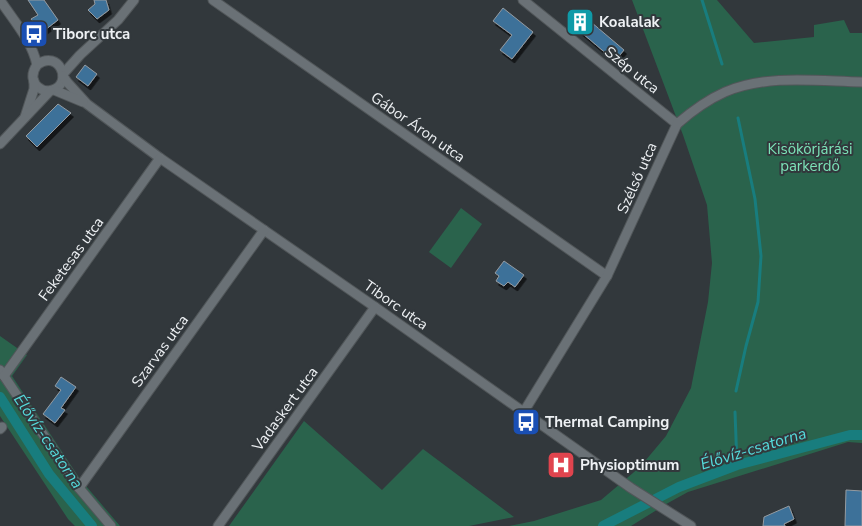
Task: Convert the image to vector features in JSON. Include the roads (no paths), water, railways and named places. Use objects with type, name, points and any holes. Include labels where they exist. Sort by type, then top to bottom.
[{"type":"street","name":"Tiborc utca","points":[[0,0],[29,43],[61,68],[63,75],[73,89],[88,104],[160,158],[375,307],[523,413],[638,493],[690,526]]},
{"type":"street","points":[[0,144],[60,84],[63,75],[84,51],[118,20],[134,0]]},
{"type":"street","name":"Gábor Áron utca","points":[[213,0],[607,276]]},
{"type":"street","name":"Szép utca","points":[[523,0],[677,124]]},
{"type":"street","name":"Tiborc utca","points":[[29,43],[37,66]]},
{"type":"street","points":[[24,120],[34,89],[33,76],[37,66],[41,62],[55,62],[84,51]]},
{"type":"street","name":"Szélső utca","points":[[523,413],[607,276],[677,124],[694,109],[706,102],[744,86],[765,82],[798,80],[862,82]]},
{"type":"street","name":"Tiborc utca","points":[[34,81],[40,89],[52,90],[88,104]]},
{"type":"street","name":"Feketesas utca","points":[[2,373],[160,158]]},
{"type":"street","name":"Szarvas utca","points":[[79,488],[264,230]]},
{"type":"street","name":"Vadaskert utca","points":[[218,526],[375,307]]},
{"type":"street","points":[[2,373],[79,488],[111,526]]},
{"type":"waterway","points":[[702,0],[722,64]]},
{"type":"waterway","points":[[736,391],[758,302],[761,256],[755,199],[738,118]]},
{"type":"waterway","name":"Élővíz-csatorna","points":[[0,397],[49,474],[92,526]]},
{"type":"waterway","points":[[735,412],[737,465]]},
{"type":"waterway","name":"Élővíz-csatorna","points":[[603,526],[679,487],[737,465],[850,435],[862,435]]},
{"type":"place","name":"Koalalak","points":[[580,22]]},
{"type":"place","name":"Tiborc utca","points":[[34,34]]},
{"type":"place","name":"Thermal Camping","points":[[526,422]]},
{"type":"place","name":"Physioptimum","points":[[561,465]]},
{"type":"park label","name":"Kisökörjárási parkerdő","points":[[810,158]]}]
